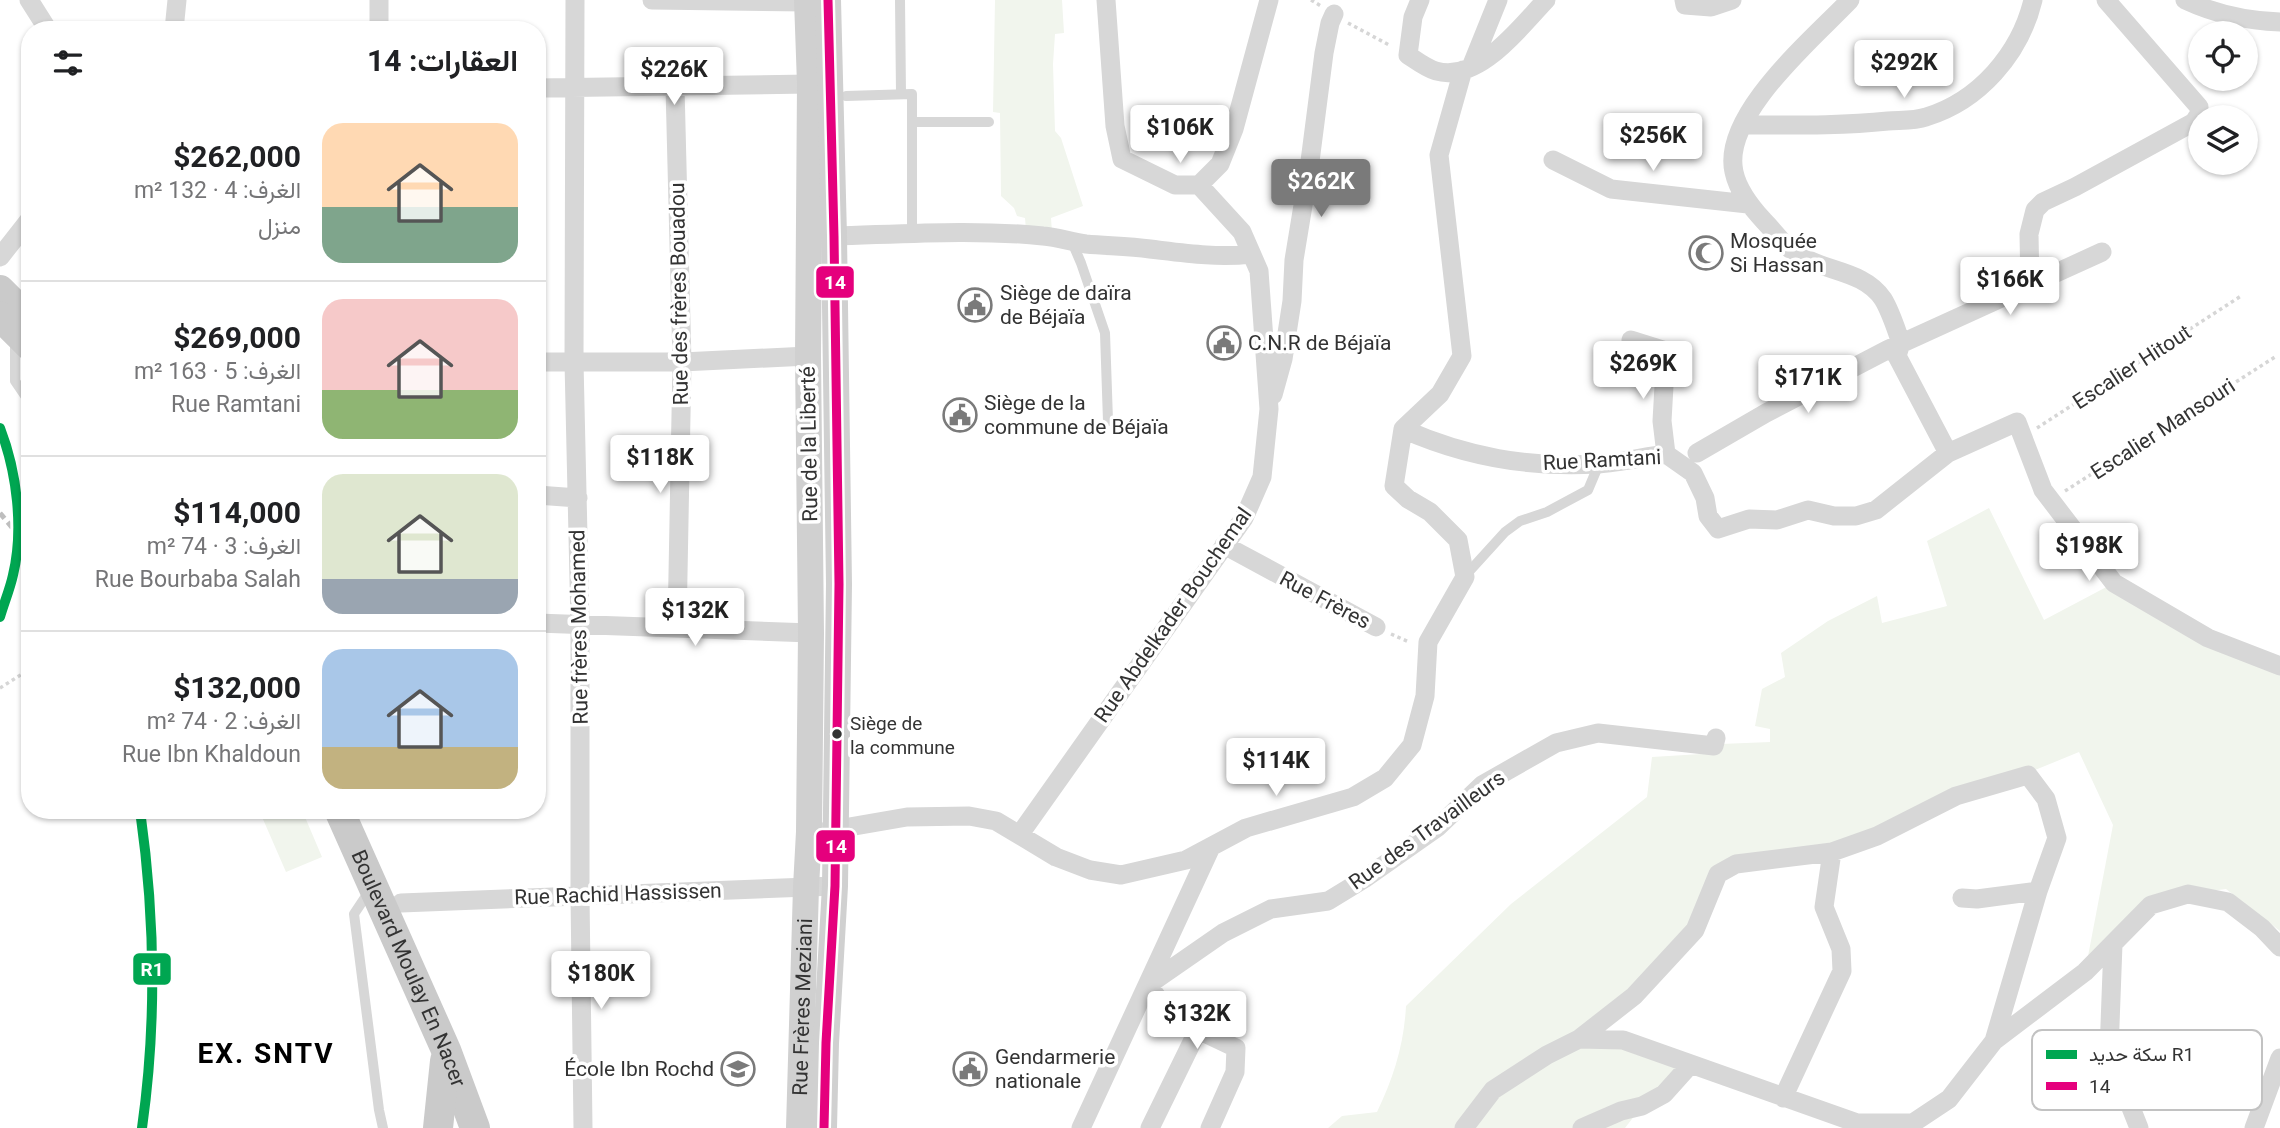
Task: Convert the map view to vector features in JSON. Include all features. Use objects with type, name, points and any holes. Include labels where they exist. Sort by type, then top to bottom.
[{"type":"main road","name":"Rue de la Liberté","points":[[806,887],[811,633],[808,356],[810,84],[814,1]]},
{"type":"main road","name":"Rue de la Liberté","points":[[814,1],[834,236],[839,584],[835,886]]},
{"type":"main road","points":[[0,290],[18,337]]},
{"type":"main road","name":"Boulevard Moulay En Nacer","points":[[343,819],[446,1050],[475,1128]]},
{"type":"main road","name":"Boulevard Moulay En Nacer","points":[[365,819],[490,1128]]},
{"type":"main road","name":"Rue Frères Meziani","points":[[824,1128],[835,886]]},
{"type":"main road","name":"Rue Frères Meziani","points":[[799,1128],[806,887]]},
{"type":"main road","points":[[438,1128],[446,1050]]},
{"type":"street","points":[[29,0],[42,21]]},
{"type":"street","points":[[175,21],[177,0]]},
{"type":"street","points":[[379,0],[379,21]]},
{"type":"street","name":"Rue frères Mohamed","points":[[575,0],[575,362],[580,623],[583,1128]]},
{"type":"street","points":[[652,0],[695,6],[814,1]]},
{"type":"street","points":[[1107,0],[1115,126],[1122,159],[1175,185],[1199,185],[1220,164],[1269,0]]},
{"type":"street","points":[[1420,0],[1413,17],[1408,55],[1439,72],[1467,69],[1505,44],[1546,0]]},
{"type":"street","points":[[809,832],[836,831],[907,817],[969,816],[996,821],[1056,857],[1090,870],[1121,876],[1186,860],[1246,828],[1353,797],[1385,778],[1412,745],[1424,696],[1428,642],[1465,577],[1458,540],[1430,512],[1408,499],[1394,486],[1403,429],[1440,394],[1462,356],[1439,155],[1467,69],[1498,0]]},
{"type":"street","points":[[1684,0],[1685,5],[1711,7],[1732,0]]},
{"type":"street","points":[[1850,0],[1781,68],[1735,140],[1732,157],[1734,173],[1748,204],[1794,252],[1851,275],[1875,290],[1884,301],[1895,350],[1948,453],[2017,422],[2043,490],[2114,583],[2208,638],[2280,666]]},
{"type":"street","points":[[1743,125],[1863,124],[1925,118],[1967,99],[2008,58],[2030,15],[2033,0]]},
{"type":"street","points":[[2031,286],[2029,234],[2035,210],[2043,202],[2194,122],[2199,114],[2199,107],[2106,0]]},
{"type":"street","points":[[2185,0],[2201,8],[2252,21],[2280,22]]},
{"type":"street","points":[[1269,409],[1283,359],[1292,301],[1294,260],[1324,53],[1334,14]]},
{"type":"street","points":[[546,88],[689,81],[810,84]]},
{"type":"street","name":"Rue des frères Bouadou","points":[[677,627],[689,81]]},
{"type":"street","points":[[1553,160],[1611,189],[1748,204]]},
{"type":"street","name":"Rue Abdelkader Bouchemal","points":[[1020,834],[1244,518],[1262,477],[1269,409],[1259,271],[1242,232],[1199,185]]},
{"type":"street","points":[[0,257],[21,230]]},
{"type":"street","points":[[834,236],[912,233],[1034,235],[1072,242],[1191,255],[1251,254]]},
{"type":"street","points":[[1697,453],[1766,413],[2102,252]]},
{"type":"street","points":[[1632,340],[1667,351],[1662,421],[1666,454]]},
{"type":"street","points":[[546,362],[682,362],[808,356]]},
{"type":"street","name":"Rue Ramtani","points":[[1403,429],[1434,443],[1486,457],[1539,464],[1599,464],[1666,454],[1693,473],[1705,498],[1708,516],[1718,529],[1749,519],[1777,520],[1808,510],[1835,516],[1856,516],[1876,510],[1948,453]]},
{"type":"street","points":[[546,496],[578,498]]},
{"type":"street","name":"Rue Frères","points":[[1224,545],[1377,627]]},
{"type":"street","points":[[546,623],[811,633]]},
{"type":"street","name":"Rue des Travailleurs","points":[[1148,985],[1223,933],[1271,909],[1328,901],[1364,880],[1438,827],[1482,785],[1556,743],[1598,733],[1714,746],[1716,738]]},
{"type":"street","points":[[1464,1128],[1493,1090],[1547,1055],[1579,1039],[1634,996],[1695,930],[1718,874],[1736,864],[1832,852],[1877,835],[1956,796],[2028,775],[2046,799],[2057,838],[2038,891],[1994,1041]]},
{"type":"street","points":[[1082,1128],[1211,847]]},
{"type":"street","points":[[1783,1098],[1842,971],[1841,949],[1824,907],[1832,852]]},
{"type":"street","name":"Rue Rachid Hassissen","points":[[401,903],[835,886]]},
{"type":"street","points":[[1962,898],[1990,898],[2038,891]]},
{"type":"street","points":[[1579,1039],[1623,1040],[1857,1124],[1913,1123],[1949,1099],[1994,1041],[2085,972],[2151,905],[2188,894],[2228,902],[2262,928],[2280,947]]},
{"type":"street","points":[[2110,1030],[2113,944]]},
{"type":"street","points":[[1148,985],[1165,1008],[1198,1030],[1236,1048],[1235,1072],[1210,1128]]},
{"type":"street","points":[[1150,1128],[1198,1030]]},
{"type":"street","points":[[2262,1106],[2280,1058]]},
{"type":"street","points":[[1582,1128],[1621,1111],[1642,1106],[1664,1094],[1690,1065]]},
{"type":"street","points":[[2132,1110],[2139,1128]]},
{"type":"street","points":[[2254,1128],[2261,1110]]},
{"type":"lane","points":[[900,0],[901,94]]},
{"type":"lane","points":[[846,96],[912,94],[912,233]]},
{"type":"lane","points":[[912,122],[989,122]]},
{"type":"lane","points":[[1072,242],[1082,263],[1105,333],[1108,421]]},
{"type":"lane","points":[[18,337],[15,381],[21,390]]},
{"type":"lane","points":[[1465,577],[1505,531],[1520,521],[1547,512],[1588,490],[1599,464]]},
{"type":"lane","points":[[372,886],[354,914],[383,1128]]},
{"type":"path","points":[[1311,0],[1408,55]]},
{"type":"path","name":"Escalier Hitout","points":[[2022,437],[2241,296]]},
{"type":"path","name":"Escalier Mansouri","points":[[2051,500],[2275,357]]},
{"type":"path","name":"Rue Frères","points":[[1377,627],[1417,645],[1428,642]]},
{"type":"path","points":[[0,688],[21,675]]},
{"type":"shaded area","points":[[995,0],[1062,0],[1064,33],[1055,34],[1053,64],[1055,131],[1061,138],[1083,206],[1051,218],[1052,232],[1026,230],[1025,218],[1017,216],[1014,208],[1001,196],[1000,113],[993,112]]},
{"type":"shaded area","points":[[1989,508],[2044,620],[2114,583],[2280,666],[2280,931],[2226,889],[2188,894],[2151,905],[2085,972],[2113,825],[2079,752],[1877,835],[1718,874],[1695,930],[1580,1038],[1690,1065],[1642,1106],[1625,1128],[1328,1128],[1342,1116],[1377,1112],[1397,1060],[1406,1006],[1511,904],[1647,797],[1652,757],[1718,753],[1721,744],[1770,742],[1770,729],[1755,726],[1762,689],[1785,677],[1781,653],[1828,621],[1877,596],[1882,623],[1947,606],[1927,541]]},
{"type":"shaded area","points":[[263,819],[306,819],[322,857],[286,872]]},
{"type":"railway","points":[[0,428],[11,463],[18,520],[13,575],[0,617]]},
{"type":"railway","points":[[0,513],[21,538]]},
{"type":"railway","points":[[141,1128],[144,1116]]},
{"type":"rail line","name":"R1","points":[[0,428],[11,463],[18,520],[13,575],[0,617]]},
{"type":"rail line","name":"R1","points":[[141,819],[149,890],[152,969],[150,1048],[142,1128]]},
{"type":"transit line","name":"14","points":[[824,1128],[835,886],[839,584],[828,0]]},
{"type":"place","name":"Mosquée Si Hassan","points":[[1706,253]]},
{"type":"place","name":"Siège de daïra de Béjaïa","points":[[975,305]]},
{"type":"place","name":"C.N.R de Béjaïa","points":[[1224,343]]},
{"type":"place","name":"Siège de la commune de Béjaïa","points":[[960,415]]},
{"type":"place","name":"Siège de la commune","points":[[837,734]]},
{"type":"place","name":"École Ibn Rochd","points":[[738,1069]]},
{"type":"place","name":"Gendarmerie nationale","points":[[970,1069]]},
{"type":"district","name":"EX. SNTV","points":[[266,1053]]}]
